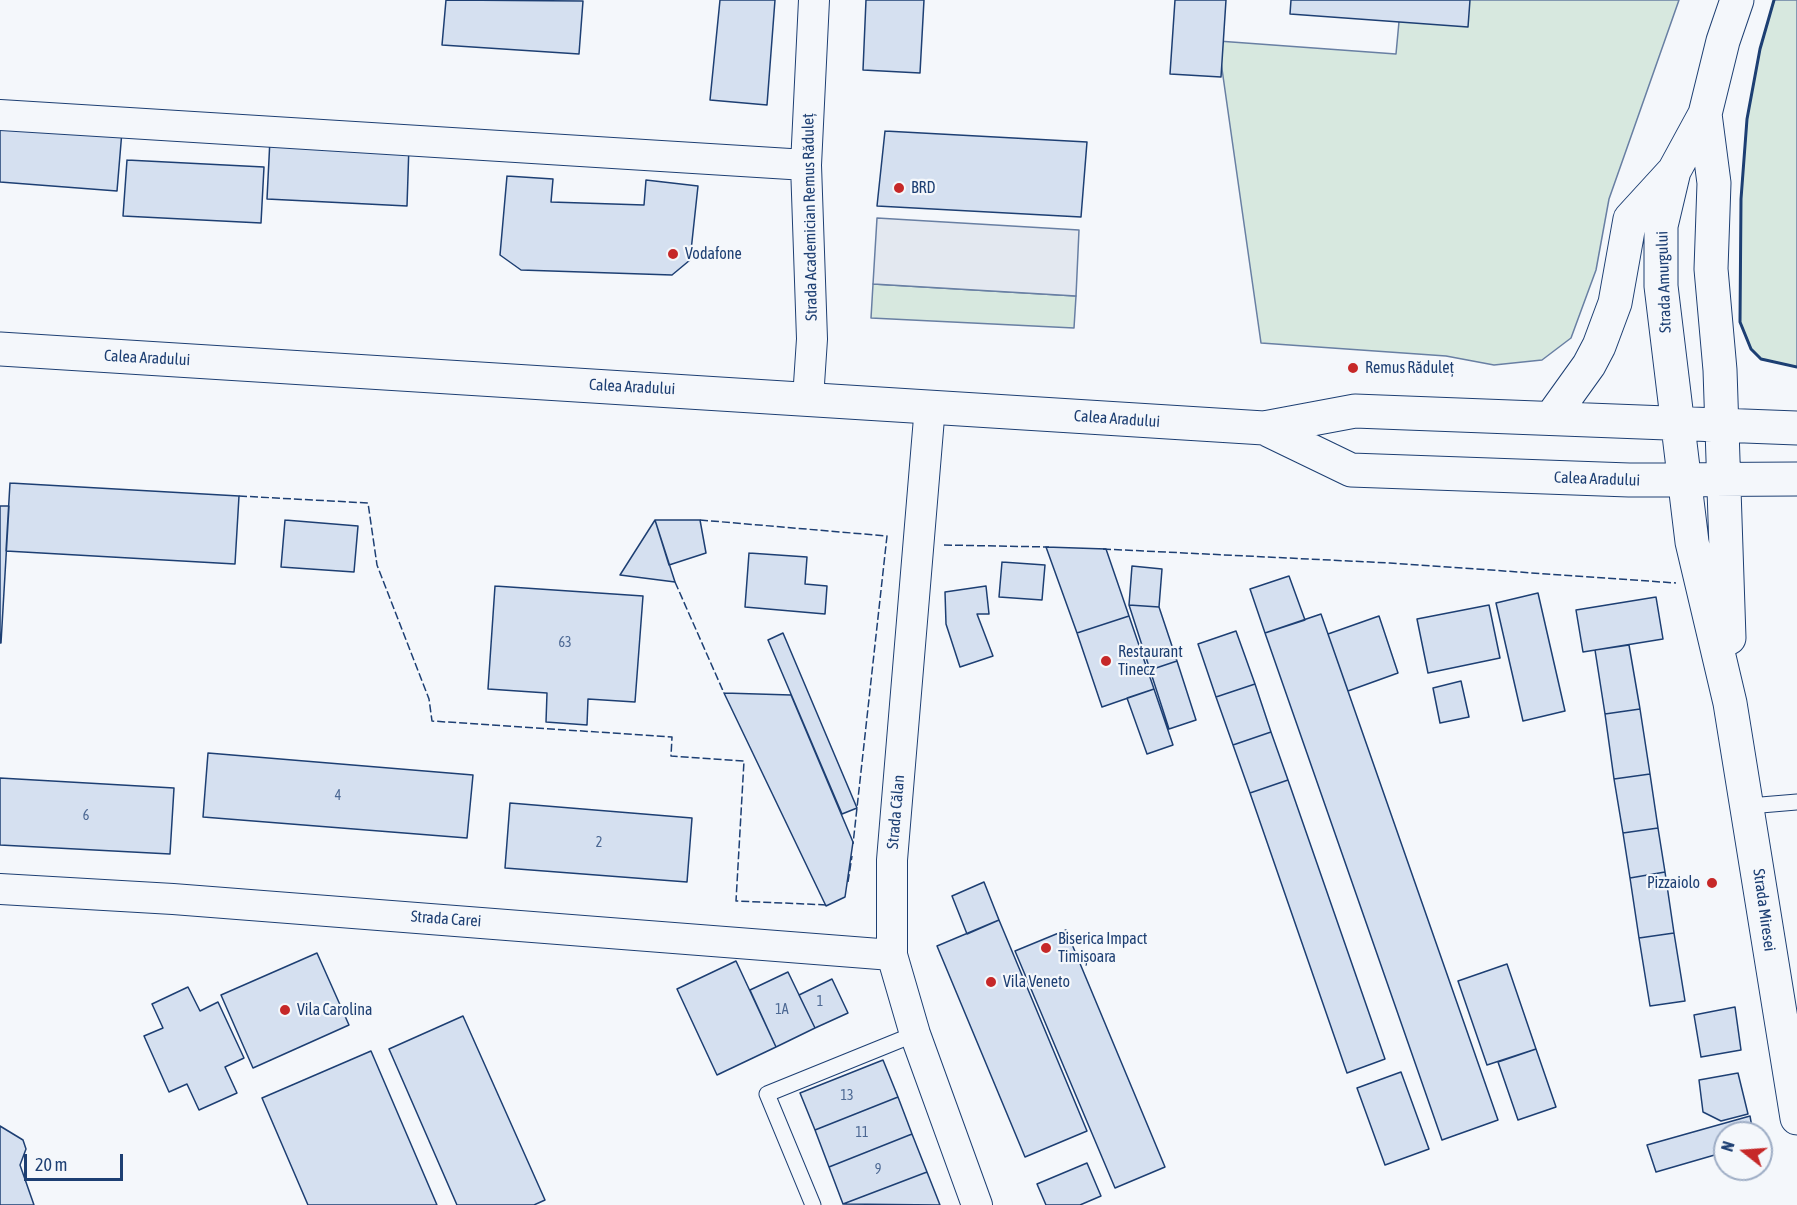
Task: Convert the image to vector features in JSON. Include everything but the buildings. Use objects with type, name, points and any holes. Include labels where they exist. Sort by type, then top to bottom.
[{"type":"main road","name":"Strada Amurgului","points":[[1677,423],[1661,286],[1661,226],[1674,171],[1705,114],[1723,41],[1737,0]]},
{"type":"main road","name":"Strada Amurgului","points":[[1705,114],[1714,183],[1711,269],[1722,425]]},
{"type":"main road","points":[[1551,418],[1589,365],[1599,346],[1615,303],[1630,219],[1674,171]]},
{"type":"main road","name":"Calea Aradului","points":[[0,349],[1264,428],[1355,411],[1797,428]]},
{"type":"main road","name":"Strada Miresei","points":[[1677,423],[1692,542],[1730,703],[1749,806],[1797,1118]]},
{"type":"main road","name":"Strada Miresei","points":[[1722,425],[1730,703]]},
{"type":"main road","name":"Calea Aradului","points":[[1264,428],[1352,470],[1684,480],[1797,479]]},
{"type":"street","name":"Strada Academician Remus Răduleț","points":[[808,399],[812,339],[806,165],[814,0]]},
{"type":"street","points":[[0,115],[806,165]]},
{"type":"street","name":"Strada Călan","points":[[930,406],[892,860],[892,955],[915,1034],[976,1205]]},
{"type":"street","name":"Strada Carei","points":[[0,889],[220,902],[892,955]]},
{"type":"lane","points":[[1749,806],[1797,802]]},
{"type":"lane","points":[[813,1205],[766,1094],[915,1034]]},
{"type":"shaded area","points":[[1401,0],[1679,0],[1609,199],[1596,270],[1571,338],[1542,360],[1494,365],[1446,356],[1261,343],[1218,41],[1396,54]]},
{"type":"shaded area","points":[[1774,0],[1797,0],[1797,367],[1761,359],[1751,349],[1740,322],[1741,199],[1747,119],[1760,49]]},
{"type":"shaded area","points":[[877,218],[1079,230],[1076,296],[873,284]]},
{"type":"shaded area","points":[[873,284],[1076,296],[1074,328],[871,318]]},
{"type":"fence","points":[[239,496],[368,503],[377,565],[429,699],[432,721],[672,737],[671,756],[744,761],[736,901],[829,905]]},
{"type":"fence","points":[[700,520],[887,536],[853,844]]},
{"type":"fence","points":[[944,545],[1049,547]]},
{"type":"fence","points":[[1103,549],[1390,563],[1676,583]]},
{"type":"fence","points":[[675,582],[724,693]]},
{"type":"fence","points":[[848,882],[852,856]]},
{"type":"wall","points":[[1774,0],[1760,49],[1747,119],[1741,199],[1740,322],[1751,349],[1761,359],[1797,367]]},
{"type":"place","name":"BRD","points":[[899,188]]},
{"type":"place","name":"Vodafone","points":[[673,254]]},
{"type":"place","name":"Remus Răduleț","points":[[1353,368]]},
{"type":"place","name":"Restaurant Tinecz","points":[[1106,661]]},
{"type":"place","name":"Pizzaiolo","points":[[1712,883]]},
{"type":"place","name":"Biserica Impact Timișoara","points":[[1046,948]]},
{"type":"place","name":"Vila Veneto","points":[[991,982]]},
{"type":"place","name":"Vila Carolina","points":[[285,1010]]}]
